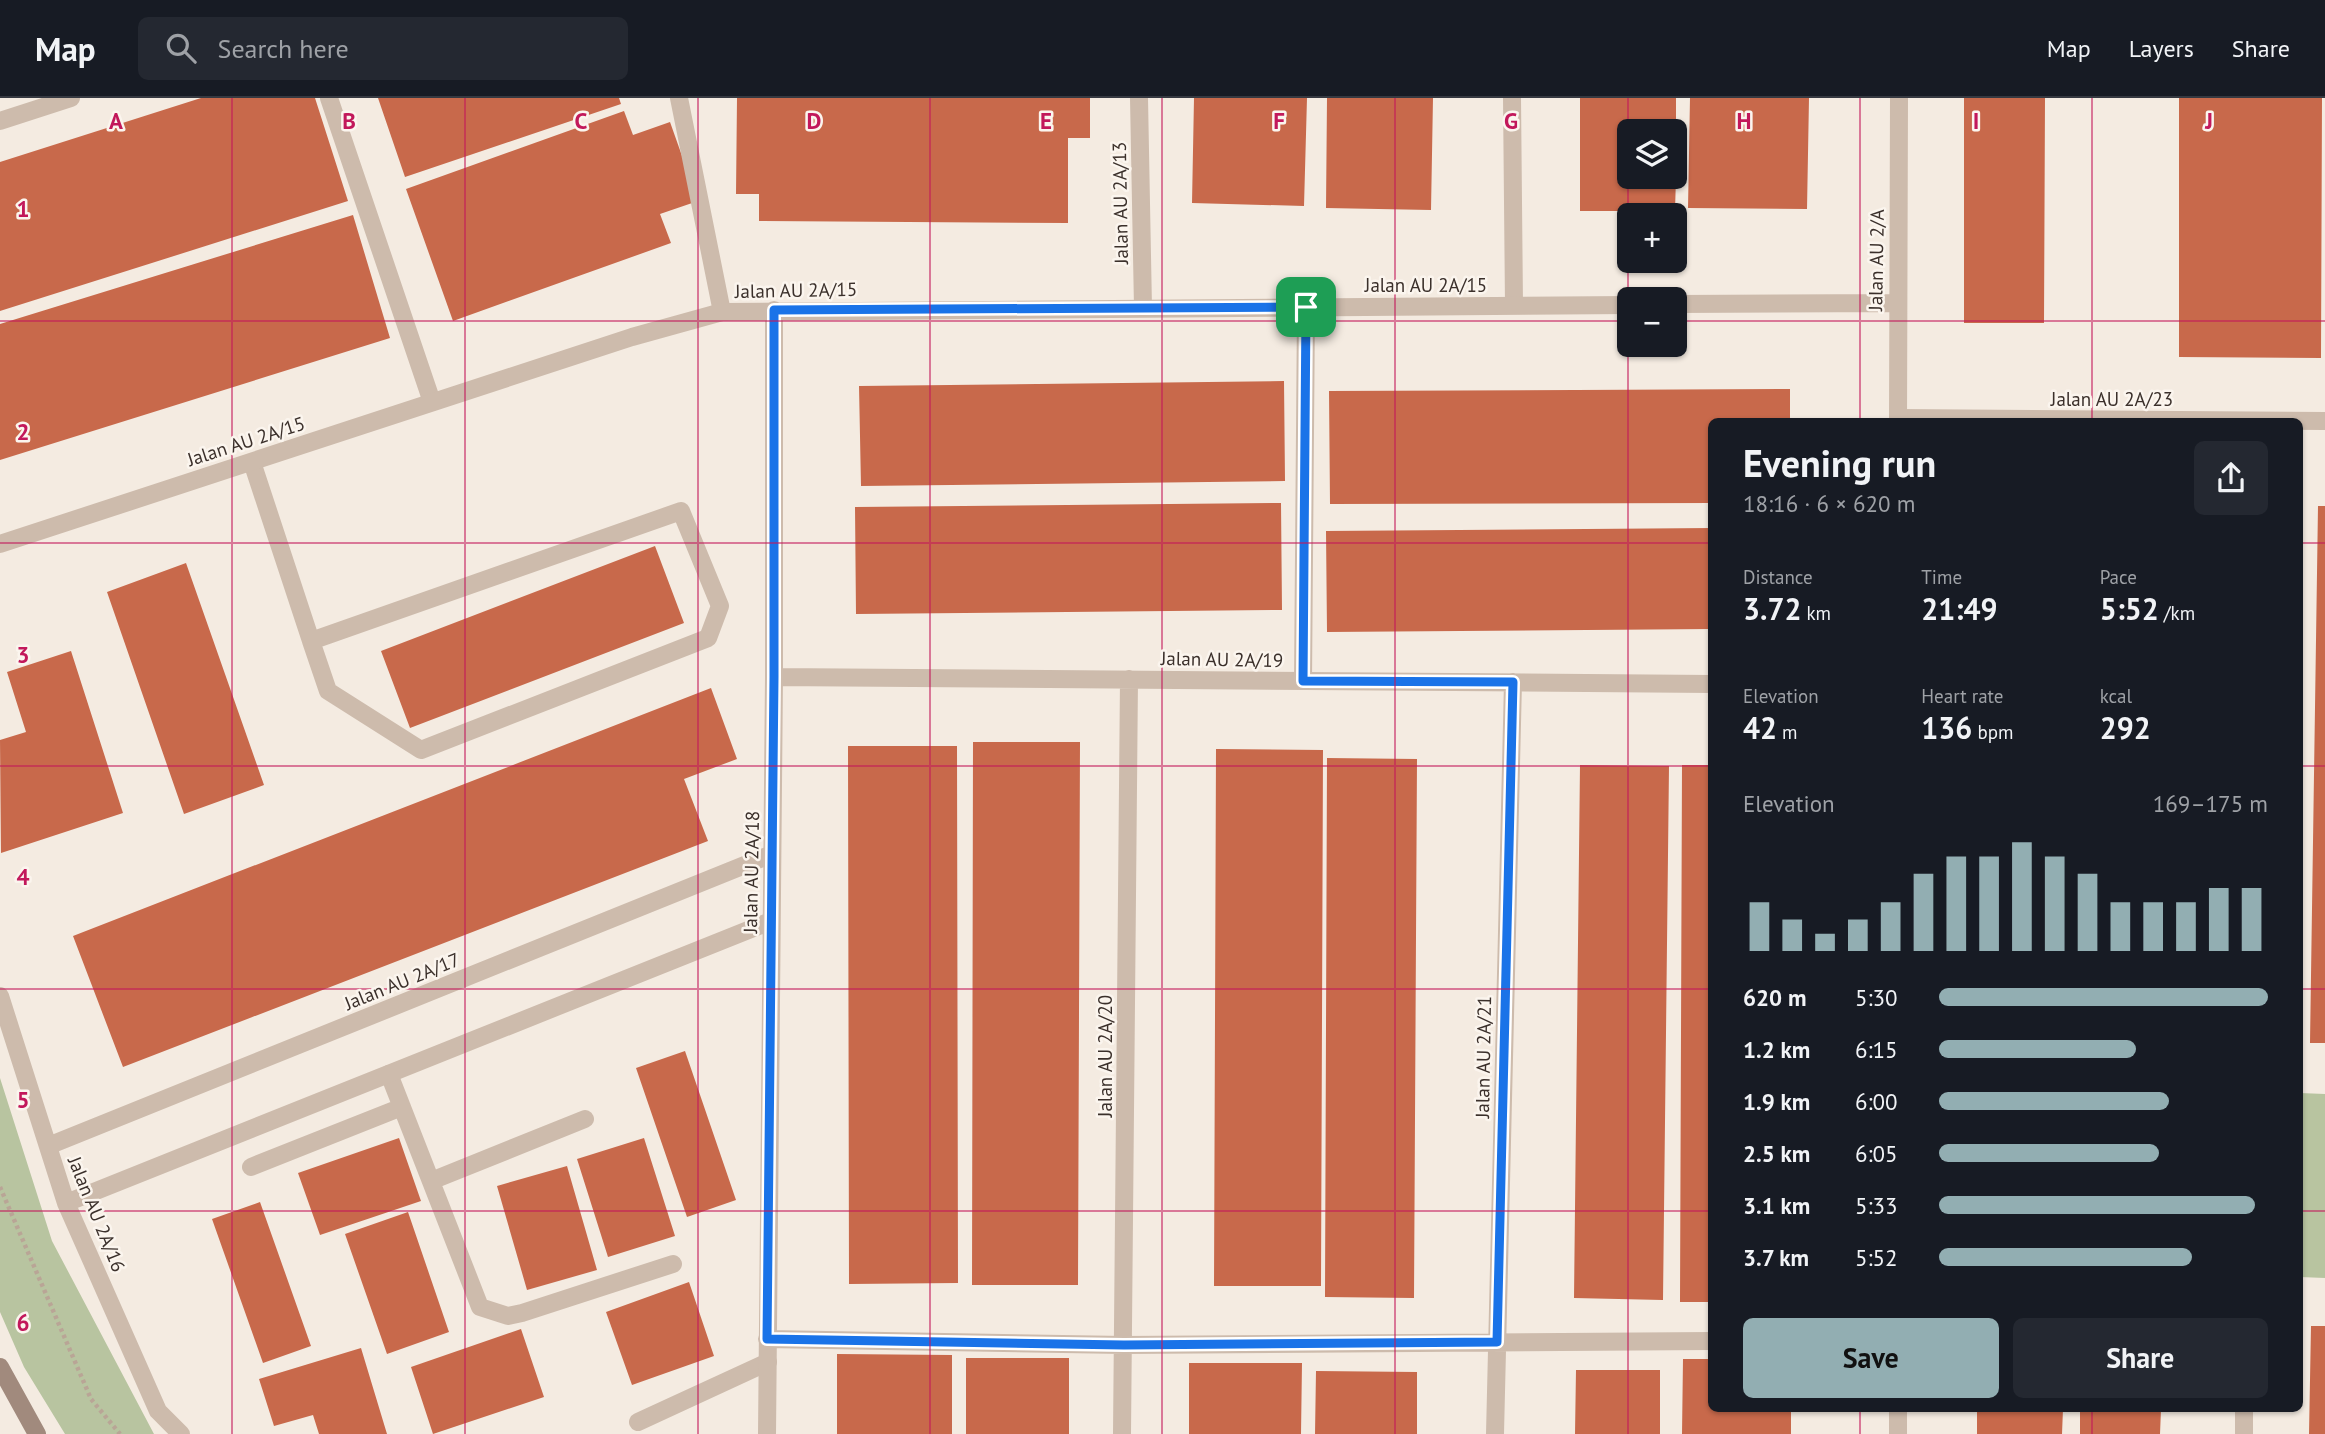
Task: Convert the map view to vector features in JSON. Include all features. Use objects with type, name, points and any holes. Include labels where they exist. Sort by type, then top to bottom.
[{"type":"main road","points":[[0,1367],[37,1434]]},
{"type":"street","points":[[0,121],[71,98]]},
{"type":"street","points":[[329,98],[432,402]]},
{"type":"street","points":[[679,98],[722,312]]},
{"type":"street","name":"Jalan AU 2A/13","points":[[1139,98],[1143,308]]},
{"type":"street","points":[[1512,98],[1514,305]]},
{"type":"street","name":"Jalan AU 2/A","points":[[1898,418],[1896,303],[1899,98]]},
{"type":"street","points":[[1687,304],[1896,303]]},
{"type":"street","name":"Jalan AU 2A/15","points":[[0,544],[632,337],[722,312],[1617,304]]},
{"type":"street","points":[[1303,681],[1306,307]]},
{"type":"street","name":"Jalan AU 2A/18","points":[[767,1434],[774,677],[774,310]]},
{"type":"street","name":"Jalan AU 2A/23","points":[[2303,421],[2325,421]]},
{"type":"street","points":[[252,462],[311,641],[328,691],[421,750],[708,638],[720,606],[681,511],[311,641]]},
{"type":"street","name":"Jalan AU 2A/19","points":[[774,677],[1708,684]]},
{"type":"street","name":"Jalan AU 2A/20","points":[[1122,1434],[1129,679]]},
{"type":"street","name":"Jalan AU 2A/21","points":[[1495,1434],[1513,682]]},
{"type":"street","name":"Jalan AU 2A/17","points":[[48,1146],[772,854]]},
{"type":"street","points":[[66,1203],[771,921]]},
{"type":"street","name":"Jalan AU 2A/16","points":[[0,996],[66,1203],[158,1411],[181,1434]]},
{"type":"street","points":[[389,1074],[480,1307],[508,1316],[522,1313],[673,1264]]},
{"type":"street","points":[[251,1167],[402,1107]]},
{"type":"street","points":[[431,1181],[585,1119]]},
{"type":"street","points":[[767,1339],[1124,1345],[1708,1341]]},
{"type":"street","points":[[638,1422],[768,1362]]},
{"type":"street","points":[[1898,1412],[1899,1434]]},
{"type":"street","points":[[2244,1412],[2244,1434]]},
{"type":"path","points":[[0,1187],[91,1399],[120,1434]]},
{"type":"green space","points":[[0,1078],[52,1241],[154,1434],[65,1434],[24,1367],[0,1312]]},
{"type":"green space","points":[[2303,1093],[2325,1094],[2325,1278],[2303,1277]]},
{"type":"building","points":[[201,98],[315,98],[348,201],[0,311],[0,162]]},
{"type":"building","points":[[378,98],[619,98],[621,104],[405,177]]},
{"type":"building","points":[[737,98],[1090,98],[1090,138],[1068,138],[1068,223],[759,221],[759,194],[736,194]]},
{"type":"building","points":[[1194,98],[1307,98],[1304,206],[1192,203]]},
{"type":"building","points":[[1327,98],[1433,98],[1431,210],[1326,208]]},
{"type":"building","points":[[1580,98],[1676,98],[1676,119],[1617,119],[1617,189],[1676,189],[1675,203],[1617,203],[1617,211],[1580,211]]},
{"type":"building","points":[[1690,98],[1809,98],[1807,209],[1688,208]]},
{"type":"building","points":[[1964,98],[2045,98],[2044,323],[1964,323]]},
{"type":"building","points":[[2179,98],[2322,98],[2321,358],[2179,357]]},
{"type":"building","points":[[624,111],[633,135],[670,122],[698,201],[660,214],[671,243],[453,321],[406,189]]},
{"type":"building","points":[[353,215],[390,338],[0,460],[0,324]]},
{"type":"building","points":[[1284,381],[1285,481],[861,486],[859,386]]},
{"type":"building","points":[[1790,389],[1790,418],[1708,418],[1708,503],[1330,504],[1329,391]]},
{"type":"building","points":[[1281,503],[1282,610],[856,614],[855,507]]},
{"type":"building","points":[[2318,506],[2325,506],[2325,1043],[2310,1043]]},
{"type":"building","points":[[1708,528],[1708,629],[1327,632],[1326,531]]},
{"type":"building","points":[[655,546],[684,623],[410,728],[381,651]]},
{"type":"building","points":[[186,563],[264,785],[184,814],[107,592]]},
{"type":"building","points":[[71,651],[123,813],[1,853],[0,740],[26,732],[7,672]]},
{"type":"building","points":[[711,688],[737,759],[684,779],[708,841],[123,1067],[73,936]]},
{"type":"building","points":[[973,742],[1080,742],[1078,1285],[972,1285]]},
{"type":"building","points":[[848,746],[957,746],[958,1283],[849,1284]]},
{"type":"building","points":[[1216,749],[1323,750],[1321,1286],[1214,1286]]},
{"type":"building","points":[[1327,758],[1417,759],[1414,1298],[1325,1297]]},
{"type":"building","points":[[1580,765],[1669,766],[1663,1300],[1574,1298]]},
{"type":"building","points":[[1682,765],[1708,765],[1708,1302],[1680,1302]]},
{"type":"building","points":[[685,1051],[736,1200],[687,1217],[636,1068]]},
{"type":"building","points":[[399,1138],[421,1201],[320,1235],[298,1173]]},
{"type":"building","points":[[644,1138],[675,1236],[608,1257],[577,1159]]},
{"type":"building","points":[[567,1166],[597,1270],[527,1290],[497,1186]]},
{"type":"building","points":[[260,1202],[311,1346],[263,1363],[212,1219]]},
{"type":"building","points":[[408,1212],[449,1332],[387,1354],[345,1234]]},
{"type":"building","points":[[689,1282],[714,1356],[632,1385],[606,1312]]},
{"type":"building","points":[[2311,1326],[2325,1326],[2325,1434],[2309,1434]]},
{"type":"building","points":[[521,1329],[544,1397],[433,1434],[411,1367]]},
{"type":"building","points":[[361,1348],[387,1434],[319,1434],[313,1415],[274,1426],[259,1379]]},
{"type":"building","points":[[837,1354],[952,1355],[952,1434],[837,1434]]},
{"type":"building","points":[[966,1358],[1069,1358],[1069,1434],[966,1434]]},
{"type":"building","points":[[1683,1359],[1708,1359],[1708,1412],[1791,1412],[1791,1434],[1682,1434]]},
{"type":"building","points":[[1189,1363],[1302,1363],[1301,1434],[1189,1434]]},
{"type":"building","points":[[1576,1370],[1660,1370],[1660,1434],[1575,1434]]},
{"type":"building","points":[[1316,1371],[1417,1372],[1417,1434],[1315,1434]]},
{"type":"building","points":[[1977,1412],[2063,1412],[2062,1434],[1977,1434]]},
{"type":"building","points":[[2080,1412],[2161,1412],[2160,1434],[2080,1434]]},
{"type":"route","points":[[1306,307],[1303,681],[1513,682],[1497,1342],[1124,1345],[767,1339],[774,677],[774,310],[1306,307]]}]
